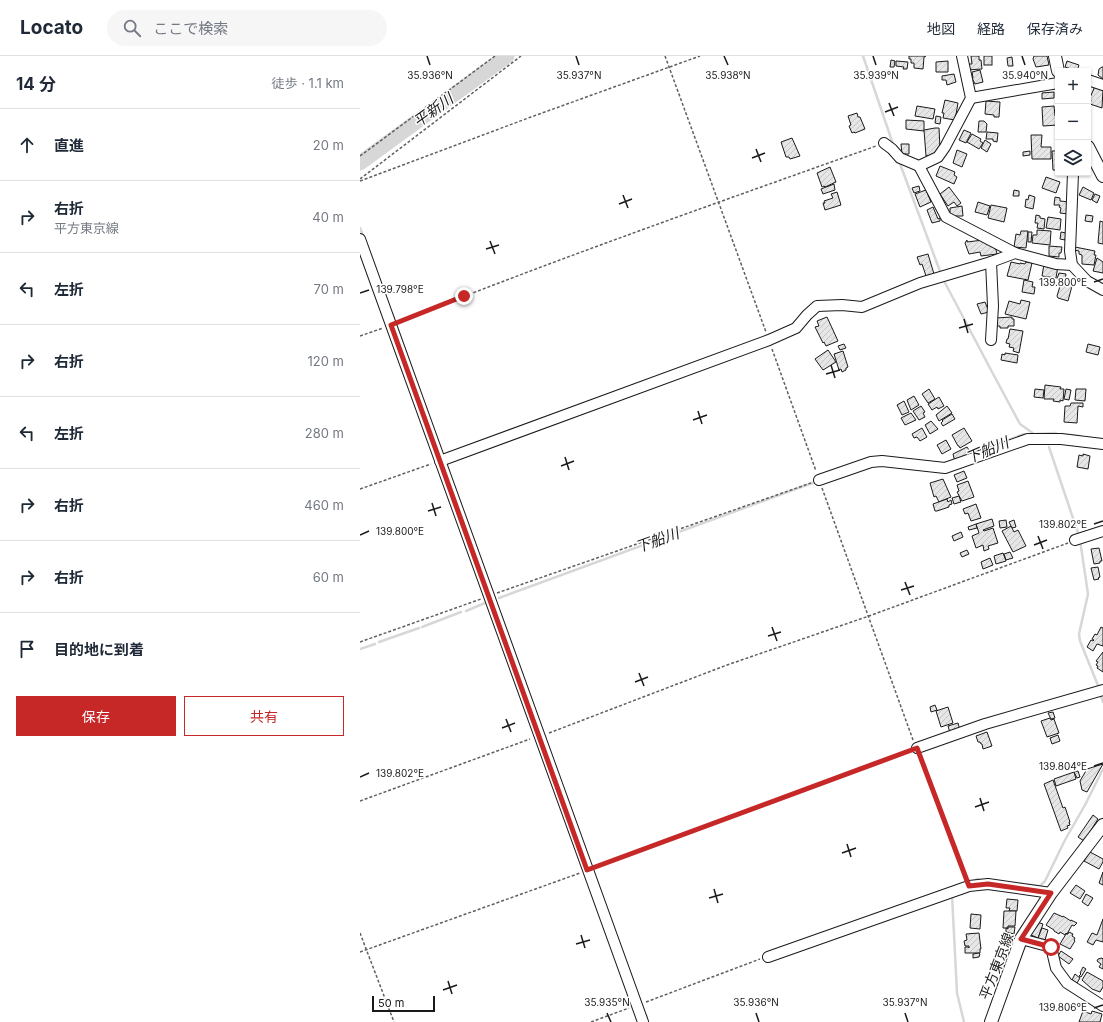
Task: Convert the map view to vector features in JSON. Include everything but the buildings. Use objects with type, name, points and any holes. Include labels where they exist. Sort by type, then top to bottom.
[{"type":"main road","points":[[1055,56],[1058,68]]},
{"type":"main road","points":[[1091,153],[1103,176]]},
{"type":"main road","name":"平方東京線","points":[[991,1022],[1021,939],[1051,893],[1103,825]]},
{"type":"street","points":[[919,166],[938,157],[945,147],[971,98],[962,56]]},
{"type":"street","points":[[1091,81],[1103,85]]},
{"type":"street","points":[[971,98],[1055,84]]},
{"type":"street","points":[[884,143],[900,158],[919,166],[946,217],[1015,253],[1056,264],[1072,265]]},
{"type":"street","points":[[1073,176],[1070,251],[1072,265],[1087,281],[1103,290]]},
{"type":"street","points":[[360,239],[643,1022]]},
{"type":"street","points":[[440,461],[768,340],[796,328],[817,306],[842,305],[862,307],[920,282],[991,262],[1015,253]]},
{"type":"street","points":[[991,262],[993,306],[991,340]]},
{"type":"street","points":[[819,480],[871,462],[882,461],[945,468],[1028,439],[1061,439],[1103,444]]},
{"type":"street","points":[[1075,540],[1103,531]]},
{"type":"street","points":[[917,748],[985,724],[1103,690]]},
{"type":"street","points":[[768,957],[969,886],[988,884],[1051,893]]},
{"type":"street","points":[[1021,939],[1051,947],[1056,968],[1067,983],[1103,1006]]},
{"type":"path","points":[[360,156],[495,56]]},
{"type":"path","points":[[360,180],[521,56]]},
{"type":"path","points":[[665,56],[718,202]]},
{"type":"path","points":[[360,180],[700,56]]},
{"type":"path","points":[[360,336],[718,202],[884,143]]},
{"type":"path","points":[[360,489],[440,461]]},
{"type":"path","points":[[360,642],[819,480]]},
{"type":"path","points":[[360,801],[1075,540]]},
{"type":"path","points":[[360,952],[917,748],[969,886]]},
{"type":"path","points":[[360,933],[394,1022]]},
{"type":"path","points":[[592,1022],[768,957]]},
{"type":"waterway","name":"平新川","points":[[360,163],[507,56]]},
{"type":"waterway","points":[[863,56],[894,147]]},
{"type":"waterway","points":[[899,161],[941,274]]},
{"type":"waterway","points":[[360,228],[364,238]]},
{"type":"waterway","points":[[943,279],[1020,424],[1034,434]]},
{"type":"waterway","points":[[392,313],[412,369]]},
{"type":"waterway","name":"下船川","points":[[1036,434],[1056,433]]},
{"type":"waterway","name":"下船川","points":[[1001,443],[1024,434]]},
{"type":"waterway","name":"下船川","points":[[1062,434],[1080,436]]},
{"type":"waterway","points":[[1049,447],[1079,536]]},
{"type":"waterway","name":"下船川","points":[[499,598],[815,482]]},
{"type":"waterway","points":[[1080,540],[1088,594],[1079,634],[1080,641],[1099,688]]},
{"type":"waterway","name":"下船川","points":[[466,611],[485,603]]},
{"type":"waterway","name":"下船川","points":[[422,627],[461,612]]},
{"type":"waterway","name":"下船川","points":[[379,642],[419,628]]},
{"type":"waterway","name":"下船川","points":[[360,649],[375,644]]},
{"type":"waterway","points":[[1100,693],[1103,702]]},
{"type":"waterway","points":[[1014,883],[1040,886],[1045,881],[1103,769]]},
{"type":"waterway","points":[[973,881],[977,879],[983,880]]},
{"type":"waterway","points":[[952,895],[957,993],[964,1022]]},
{"type":"waterway","points":[[646,1015],[648,1022]]},
{"type":"route","points":[[464,296],[391,325],[587,870],[917,748],[969,886],[988,884],[1051,893],[1021,939],[1051,947]]}]
